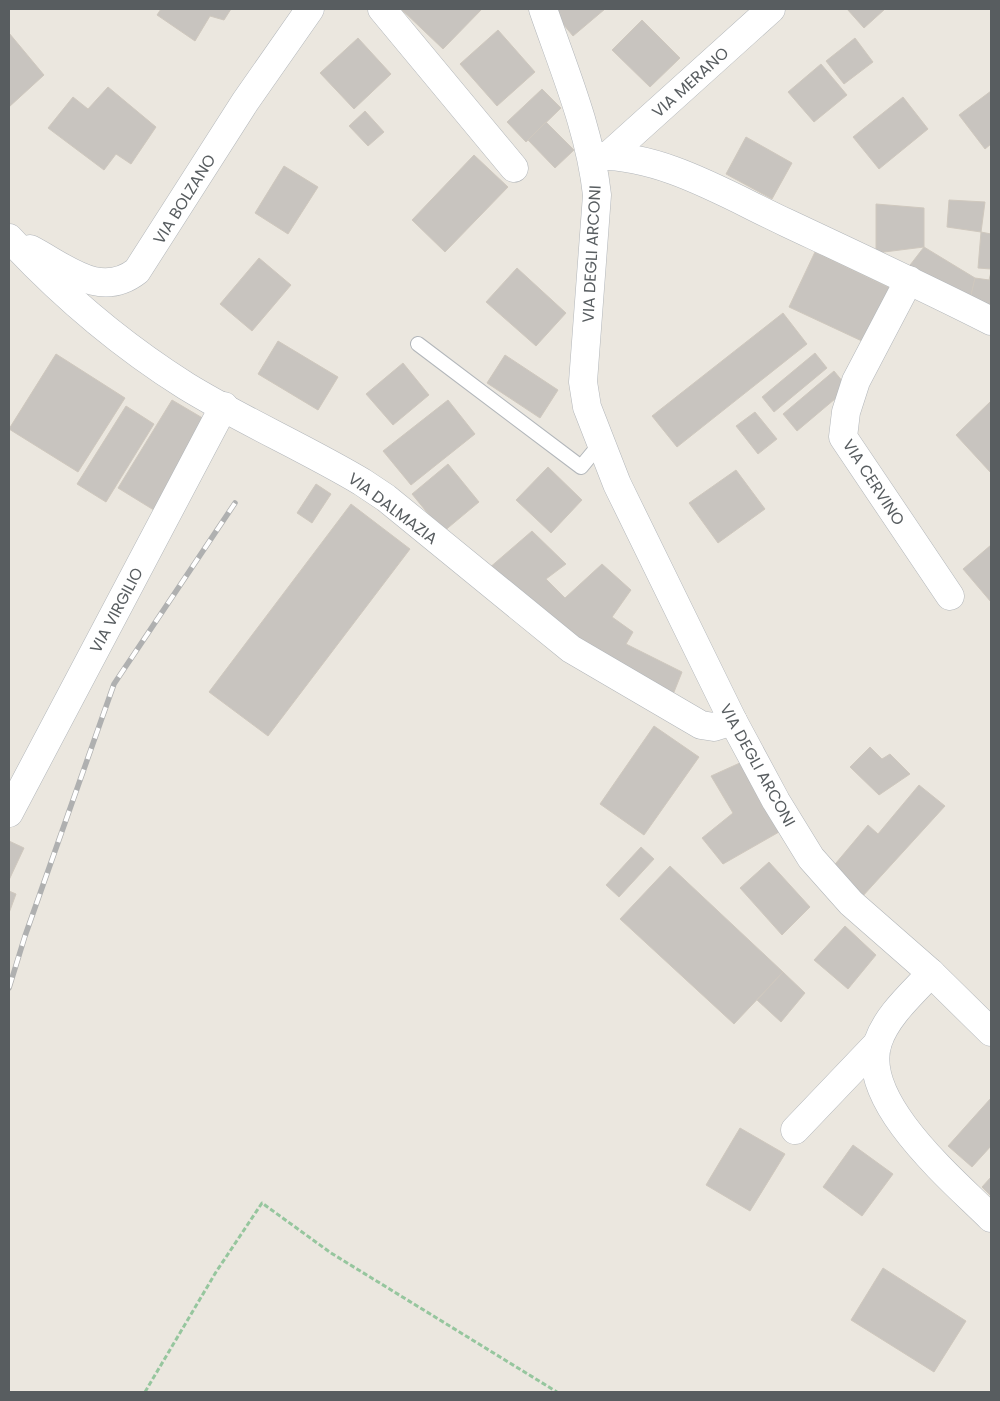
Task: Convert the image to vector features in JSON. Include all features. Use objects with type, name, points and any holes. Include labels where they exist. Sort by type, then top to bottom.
[{"type":"street","name":"VIA BOLZANO","points":[[9,238],[98,283],[117,283],[132,275],[137,271],[158,240],[245,102],[310,9]]},
{"type":"street","points":[[382,9],[514,168]]},
{"type":"street","name":"VIA DEGLI ARCONI","points":[[543,9],[600,155],[583,382],[587,407],[617,484],[733,721],[776,801],[811,858],[851,903],[931,973],[991,1032]]},
{"type":"street","name":"VIA MERANO","points":[[600,155],[771,9]]},
{"type":"street","points":[[600,155],[648,162],[687,177],[909,280],[991,321]]},
{"type":"street","name":"VIA DALMAZIA","points":[[9,238],[39,271],[105,326],[186,386],[340,469],[386,498],[571,649],[701,725],[714,727],[733,721]]},
{"type":"street","name":"VIA CERVINO","points":[[909,280],[856,381],[846,412],[843,437],[950,596]]},
{"type":"street","name":"VIA VIRGILIO","points":[[9,813],[224,406]]},
{"type":"street","points":[[795,1130],[877,1044],[891,1018],[931,973]]},
{"type":"street","points":[[877,1044],[876,1068],[884,1094],[896,1116],[915,1143],[991,1218]]},
{"type":"lane","points":[[418,344],[581,467],[600,444]]},
{"type":"path","points":[[145,1392],[216,1272],[262,1203],[331,1253],[557,1392]]},
{"type":"building","points":[[161,9],[231,9],[224,20],[210,16],[195,41],[157,15]]},
{"type":"building","points":[[401,9],[482,9],[443,49]]},
{"type":"building","points":[[558,9],[605,9],[573,36],[554,13]]},
{"type":"building","points":[[847,9],[885,9],[864,28]]},
{"type":"building","points":[[642,20],[680,58],[650,87],[612,50]]},
{"type":"building","points":[[498,30],[535,72],[497,106],[460,64]]},
{"type":"building","points":[[9,33],[44,75],[9,107]]},
{"type":"building","points":[[358,38],[391,74],[354,109],[320,73]]},
{"type":"building","points":[[855,38],[873,62],[844,84],[826,61]]},
{"type":"building","points":[[821,64],[847,95],[814,122],[788,92]]},
{"type":"building","points":[[108,87],[156,127],[131,164],[116,154],[104,170],[48,128],[73,97],[88,109]]},
{"type":"building","points":[[542,89],[561,108],[526,142],[507,122]]},
{"type":"building","points":[[991,91],[991,144],[985,149],[959,115]]},
{"type":"building","points":[[903,97],[928,129],[879,169],[853,137]]},
{"type":"building","points":[[365,111],[384,132],[368,146],[349,126]]},
{"type":"building","points":[[546,122],[574,150],[555,168],[528,140]]},
{"type":"building","points":[[746,137],[792,163],[772,199],[726,174]]},
{"type":"building","points":[[474,155],[508,187],[445,252],[412,220]]},
{"type":"building","points":[[284,166],[318,187],[288,234],[255,213]]},
{"type":"building","points":[[949,200],[985,202],[981,232],[947,227]]},
{"type":"building","points":[[876,204],[924,208],[924,247],[876,253]]},
{"type":"building","points":[[981,232],[991,234],[991,269],[978,268]]},
{"type":"building","points":[[924,247],[975,278],[969,304],[907,269]]},
{"type":"building","points":[[815,252],[890,288],[864,342],[789,307]]},
{"type":"building","points":[[259,258],[291,285],[252,331],[220,304]]},
{"type":"building","points":[[517,268],[566,313],[536,346],[486,302]]},
{"type":"building","points":[[991,272],[991,313],[969,304],[975,278],[989,280]]},
{"type":"building","points":[[783,313],[807,344],[677,447],[652,416]]},
{"type":"building","points":[[278,341],[338,377],[318,410],[258,374]]},
{"type":"building","points":[[815,353],[827,368],[774,412],[762,397]]},
{"type":"building","points":[[56,354],[125,398],[78,472],[9,429]]},
{"type":"building","points":[[505,355],[558,390],[540,418],[487,383]]},
{"type":"building","points":[[403,363],[429,395],[393,425],[366,394]]},
{"type":"building","points":[[834,371],[848,388],[797,431],[783,414]]},
{"type":"building","points":[[172,400],[211,423],[157,512],[118,488]]},
{"type":"building","points":[[448,400],[475,434],[411,485],[383,451]]},
{"type":"building","points":[[991,401],[991,473],[956,435]]},
{"type":"building","points":[[126,406],[154,424],[106,502],[77,484]]},
{"type":"building","points":[[755,412],[777,439],[758,454],[736,426]]},
{"type":"building","points":[[448,464],[479,502],[443,532],[412,494]]},
{"type":"building","points":[[548,467],[582,500],[551,533],[516,500]]},
{"type":"building","points":[[736,470],[765,509],[718,543],[689,503]]},
{"type":"building","points":[[316,484],[331,494],[312,523],[297,513]]},
{"type":"building","points":[[351,504],[410,549],[268,736],[209,692]]},
{"type":"building","points":[[532,531],[566,564],[546,579],[565,598],[602,564],[631,590],[612,617],[633,632],[626,644],[682,672],[672,697],[575,641],[488,569]]},
{"type":"building","points":[[991,545],[991,602],[963,569]]},
{"type":"building","points":[[654,726],[699,757],[644,835],[600,804]]},
{"type":"building","points":[[870,747],[882,759],[890,754],[910,774],[879,795],[850,767]]},
{"type":"building","points":[[742,762],[779,832],[723,864],[702,838],[733,813],[711,776]]},
{"type":"building","points":[[919,785],[945,806],[861,898],[831,869],[868,825],[878,834]]},
{"type":"building","points":[[9,841],[24,848],[9,880]]},
{"type":"building","points":[[641,847],[654,859],[619,897],[606,885]]},
{"type":"building","points":[[769,862],[810,907],[782,935],[740,888]]},
{"type":"building","points":[[670,866],[783,972],[734,1024],[620,919]]},
{"type":"building","points":[[9,891],[16,894],[9,913]]},
{"type":"building","points":[[845,926],[876,955],[848,989],[814,960]]},
{"type":"building","points":[[783,972],[805,993],[781,1022],[757,1000]]},
{"type":"building","points":[[991,1098],[991,1146],[972,1167],[948,1146]]},
{"type":"building","points":[[740,1128],[785,1154],[750,1211],[706,1185]]},
{"type":"building","points":[[853,1145],[893,1174],[862,1216],[823,1187]]},
{"type":"building","points":[[991,1177],[991,1196],[982,1187]]},
{"type":"building","points":[[883,1268],[966,1321],[934,1372],[851,1320]]},
{"type":"railway","points":[[9,988],[25,936],[114,684],[235,503]]}]
